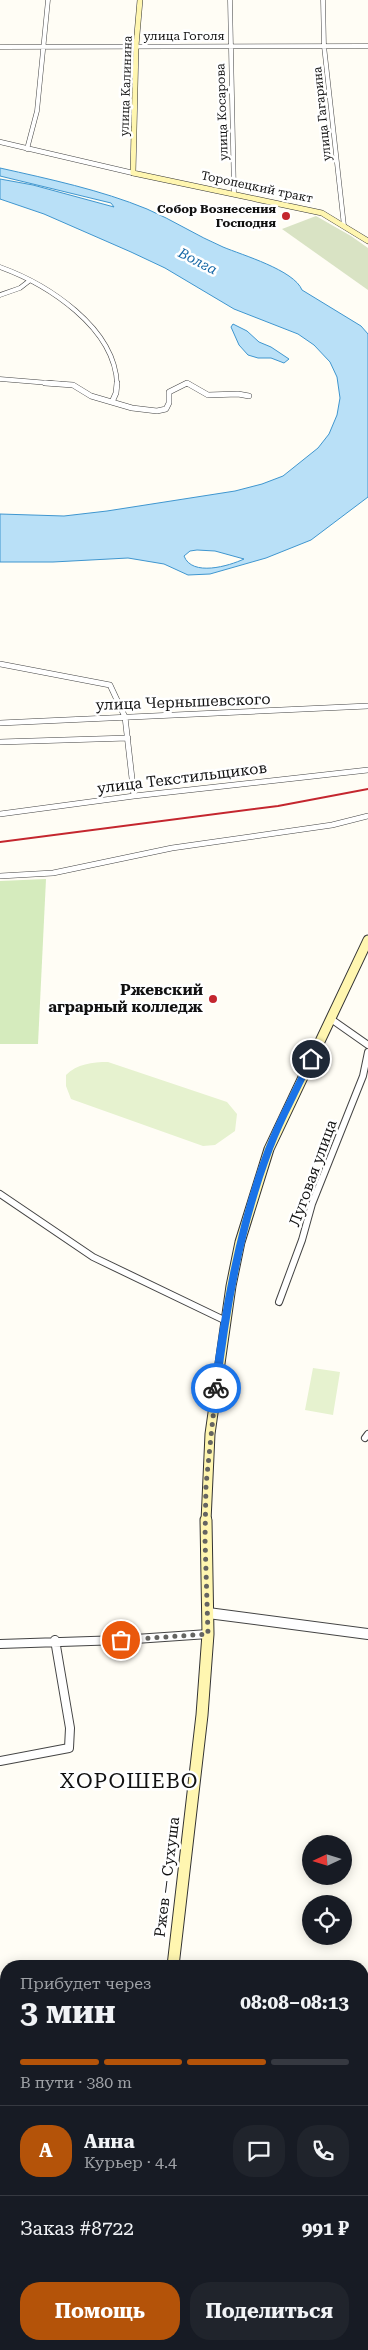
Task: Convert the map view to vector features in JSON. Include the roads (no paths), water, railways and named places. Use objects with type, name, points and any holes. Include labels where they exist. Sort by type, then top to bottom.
[{"type":"main road","name":"улица Калинина","points":[[134,173],[136,46],[140,0]]},
{"type":"main road","name":"Торопецкий тракт","points":[[134,173],[322,213],[368,241]]},
{"type":"main road","points":[[331,1019],[368,940]]},
{"type":"main road","name":"Ржев — Сухуша","points":[[174,1960],[202,1715],[208,1634],[205,1539],[206,1485],[210,1434],[224,1320],[240,1242],[267,1157],[331,1019]]},
{"type":"street","points":[[28,149],[37,111],[48,0]]},
{"type":"street","name":"улица Косарова","points":[[230,0],[229,46],[234,193]]},
{"type":"street","name":"улица Гагарина","points":[[323,0],[324,46],[344,226]]},
{"type":"street","name":"улица Гоголя","points":[[0,47],[368,46]]},
{"type":"street","points":[[0,142],[134,173]]},
{"type":"street","points":[[0,268],[12,271],[65,303],[79,313],[89,324],[115,367],[118,380],[116,397],[112,402]]},
{"type":"street","points":[[0,295],[20,288],[29,281]]},
{"type":"street","points":[[0,379],[73,384],[80,392],[136,410],[159,412],[166,409],[169,403],[169,392],[187,382],[200,392],[212,395],[235,392],[249,396]]},
{"type":"street","points":[[0,664],[96,680],[110,686],[125,717],[134,796]]},
{"type":"street","name":"улица Чернышевского","points":[[0,722],[368,706]]},
{"type":"street","points":[[0,742],[128,738]]},
{"type":"street","name":"улица Текстильщиков","points":[[0,814],[134,796],[368,770]]},
{"type":"street","points":[[0,876],[53,873],[172,848],[332,825],[368,816]]},
{"type":"street","points":[[331,1019],[368,1045]]},
{"type":"street","name":"Луговая улица","points":[[279,1302],[302,1240],[312,1204],[363,1076],[368,1052]]},
{"type":"street","points":[[0,1194],[93,1257],[224,1320]]},
{"type":"street","points":[[208,1613],[368,1634]]},
{"type":"street","points":[[0,1644],[55,1640],[121,1640],[208,1634]]},
{"type":"street","points":[[0,1761],[69,1748],[70,1728],[55,1640]]},
{"type":"water","name":"Волга","points":[[0,168],[93,191],[147,209],[213,243],[254,259],[289,276],[302,290],[361,326],[368,334],[368,497],[311,540],[266,558],[210,574],[188,575],[164,564],[128,558],[53,562],[0,562],[0,514],[64,516],[107,511],[235,491],[283,476],[318,448],[329,434],[337,415],[340,398],[337,377],[330,362],[314,345],[298,334],[234,309],[165,268],[131,252],[44,214],[0,199],[0,179],[33,185],[114,207],[111,203],[0,176]],"holes":[[[190,551],[215,551],[244,559],[221,567],[203,568],[188,562],[184,556]]]},
{"type":"water","points":[[233,324],[289,359],[284,363],[271,358],[258,358],[248,355],[239,345],[231,327]]},
{"type":"railway","points":[[0,842],[278,806],[368,789]]},
{"type":"place","name":"Собор Вознесения Господня","points":[[286,216]]},
{"type":"place","name":"Ржевский аграрный колледж","points":[[213,999]]},
{"type":"district","name":"ХОРОШЕВО","points":[[129,1781]]}]
